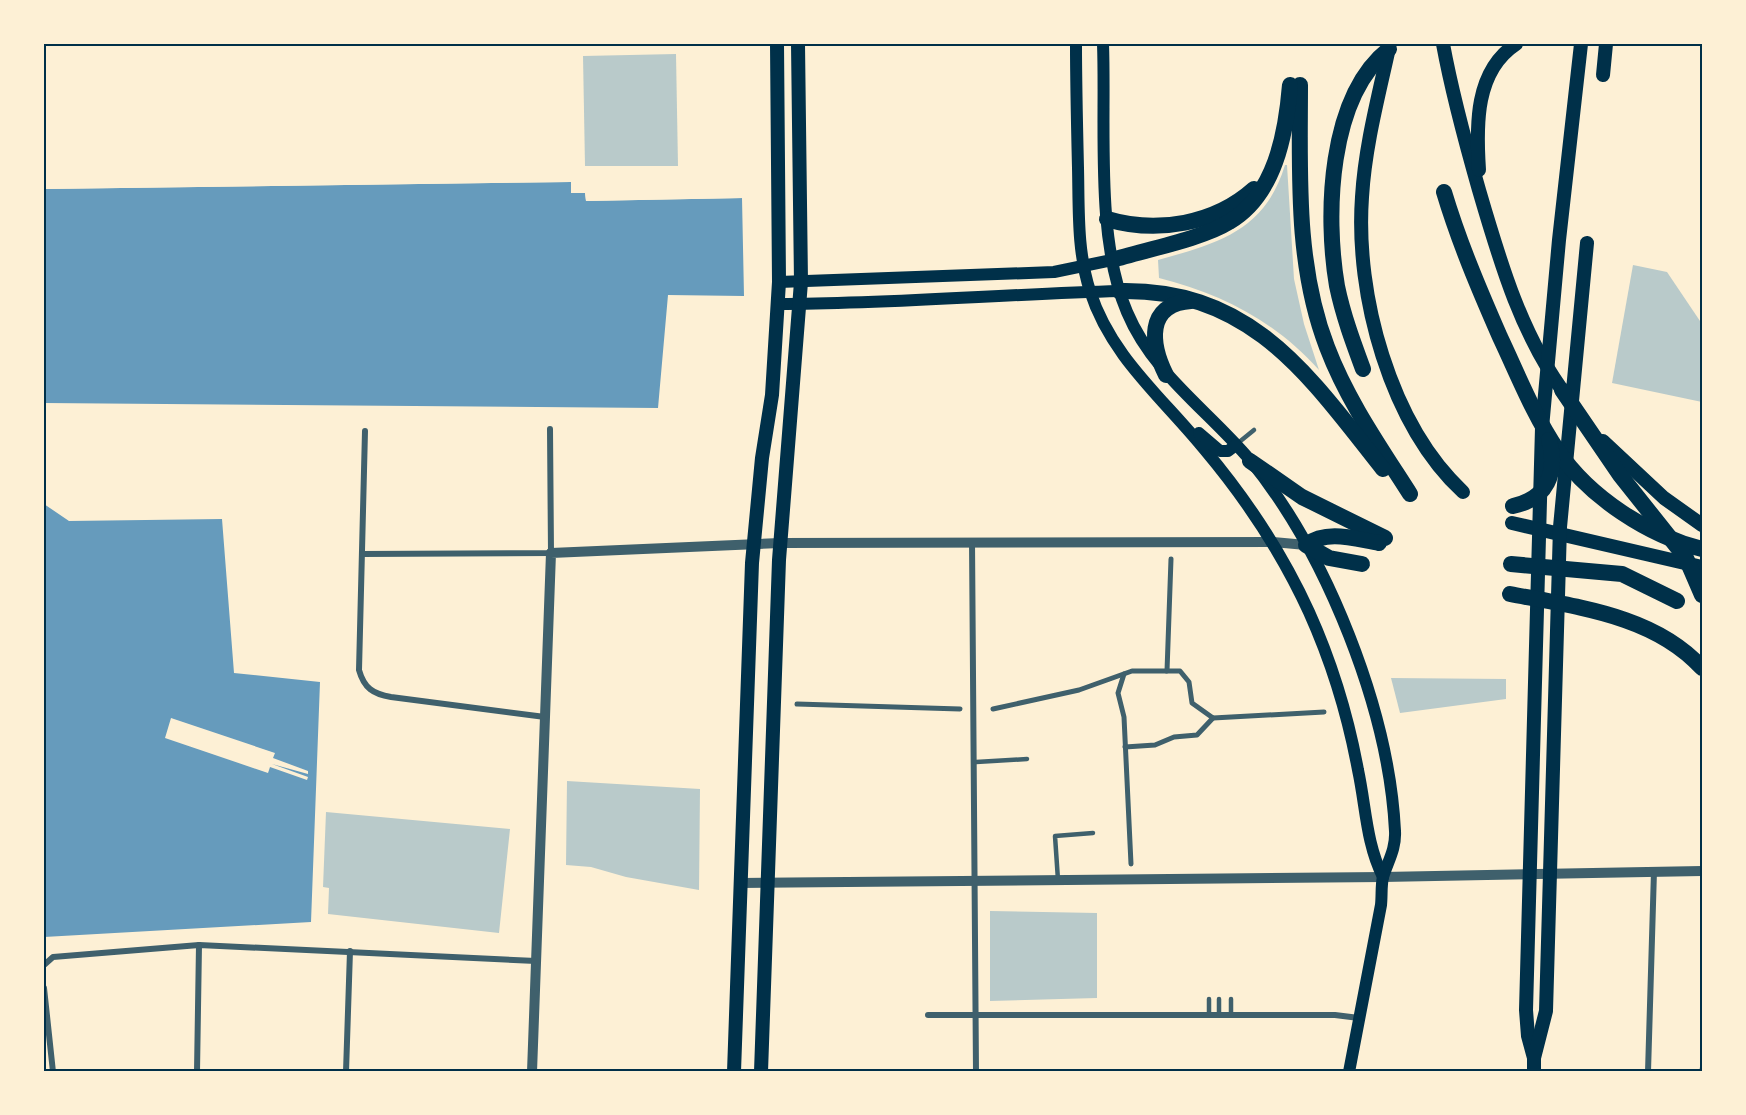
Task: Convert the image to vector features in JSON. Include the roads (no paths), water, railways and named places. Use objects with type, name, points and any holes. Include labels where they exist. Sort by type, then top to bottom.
[{"type":"highway","points":[[1363,369],[1347,324],[1337,284],[1332,229],[1333,186],[1343,126],[1354,94],[1371,66],[1390,45]]},
{"type":"highway","points":[[1112,260],[1216,228],[1233,220],[1260,192],[1277,153],[1295,85],[1303,230],[1316,313],[1326,346],[1346,391],[1408,496],[1290,356],[1246,324],[1199,302],[1157,291],[1119,291]]},
{"type":"highway","points":[[1107,219],[1140,227],[1161,226],[1215,214],[1255,188],[1265,176],[1277,153]]},
{"type":"highway","points":[[1444,192],[1477,284],[1546,431],[1564,460],[1624,513],[1670,538],[1702,549]]},
{"type":"highway","points":[[1166,375],[1156,347],[1157,322],[1172,305],[1199,302]]},
{"type":"highway","points":[[1562,390],[1620,475],[1670,538],[1696,566],[1702,595]]},
{"type":"highway","points":[[1513,506],[1532,500],[1548,484],[1552,461],[1546,431]]},
{"type":"highway","points":[[1250,461],[1302,497],[1382,540],[1319,537],[1306,545],[1329,558],[1362,564]]},
{"type":"highway","points":[[1511,564],[1622,574],[1645,583],[1677,601]]},
{"type":"highway","points":[[1510,594],[1597,612],[1645,627],[1672,642],[1702,668]]},
{"type":"main road","points":[[735,1071],[753,544],[762,458],[770,419],[778,304],[777,44]]},
{"type":"main road","points":[[761,1071],[780,543],[801,282],[798,44]]},
{"type":"main road","points":[[1076,44],[1079,238],[1083,267],[1090,292],[1111,337],[1129,364],[1187,428],[1244,499],[1273,542],[1309,612],[1338,689],[1359,772],[1369,839],[1383,877]]},
{"type":"main road","points":[[1103,44],[1107,219],[1112,260],[1119,291],[1136,330],[1166,375],[1250,461],[1306,545],[1352,643],[1382,747],[1395,832],[1393,854],[1383,877],[1381,905],[1349,1071]]},
{"type":"main road","points":[[1443,44],[1457,109],[1485,210],[1520,312],[1536,346],[1562,390],[1585,420],[1633,471],[1664,498],[1702,525]]},
{"type":"main road","points":[[1485,210],[1478,138],[1481,98],[1495,64],[1516,44]]},
{"type":"main road","points":[[1534,1065],[1526,1019],[1542,428],[1559,240],[1581,44]]},
{"type":"main road","points":[[1603,75],[1606,44]]},
{"type":"main road","points":[[1390,45],[1363,184],[1361,242],[1366,286],[1381,348],[1406,412],[1437,464],[1463,492]]},
{"type":"main road","points":[[1534,1065],[1546,1011],[1560,527],[1587,243]]},
{"type":"main road","points":[[778,282],[1054,272],[1112,260]]},
{"type":"main road","points":[[778,304],[1119,291]]},
{"type":"main road","points":[[1187,428],[1202,435],[1220,451],[1228,451],[1236,445]]},
{"type":"main road","points":[[1512,523],[1696,566]]},
{"type":"street","points":[[532,1071],[551,553],[550,429]]},
{"type":"street","points":[[365,431],[359,670],[367,687],[391,697],[546,717]]},
{"type":"street","points":[[972,541],[976,762],[976,1071]]},
{"type":"street","points":[[362,554],[551,553],[780,543],[972,541],[1273,542],[1306,545]]},
{"type":"street","points":[[1167,671],[1171,559]]},
{"type":"street","points":[[993,709],[1079,690],[1132,671],[1180,671],[1189,682],[1192,703],[1213,718],[1324,712]]},
{"type":"street","points":[[1124,674],[1118,693],[1124,717],[1131,864]]},
{"type":"street","points":[[797,704],[960,709]]},
{"type":"street","points":[[1125,747],[1155,745],[1174,737],[1197,735],[1213,718]]},
{"type":"street","points":[[1648,1071],[1654,871]]},
{"type":"street","points":[[741,883],[1383,877],[1702,871]]},
{"type":"street","points":[[44,965],[53,957],[199,945],[536,961]]},
{"type":"street","points":[[197,1071],[199,945]]},
{"type":"street","points":[[346,1071],[350,951]]},
{"type":"street","points":[[44,988],[53,1071]]},
{"type":"street","points":[[927,1015],[1335,1015],[1359,1018]]},
{"type":"lane","points":[[1236,445],[1254,430]]},
{"type":"lane","points":[[976,762],[1027,759]]},
{"type":"lane","points":[[1058,880],[1055,836],[1093,833]]},
{"type":"lane","points":[[1209,999],[1209,1015]]},
{"type":"lane","points":[[1219,999],[1219,1015]]},
{"type":"lane","points":[[1231,999],[1231,1015]]},
{"type":"water","points":[[571,182],[572,193],[585,192],[586,201],[742,198],[744,296],[668,295],[658,408],[44,403],[44,189]]},
{"type":"water","points":[[44,504],[69,521],[222,519],[234,673],[320,682],[311,922],[44,937]]}]
